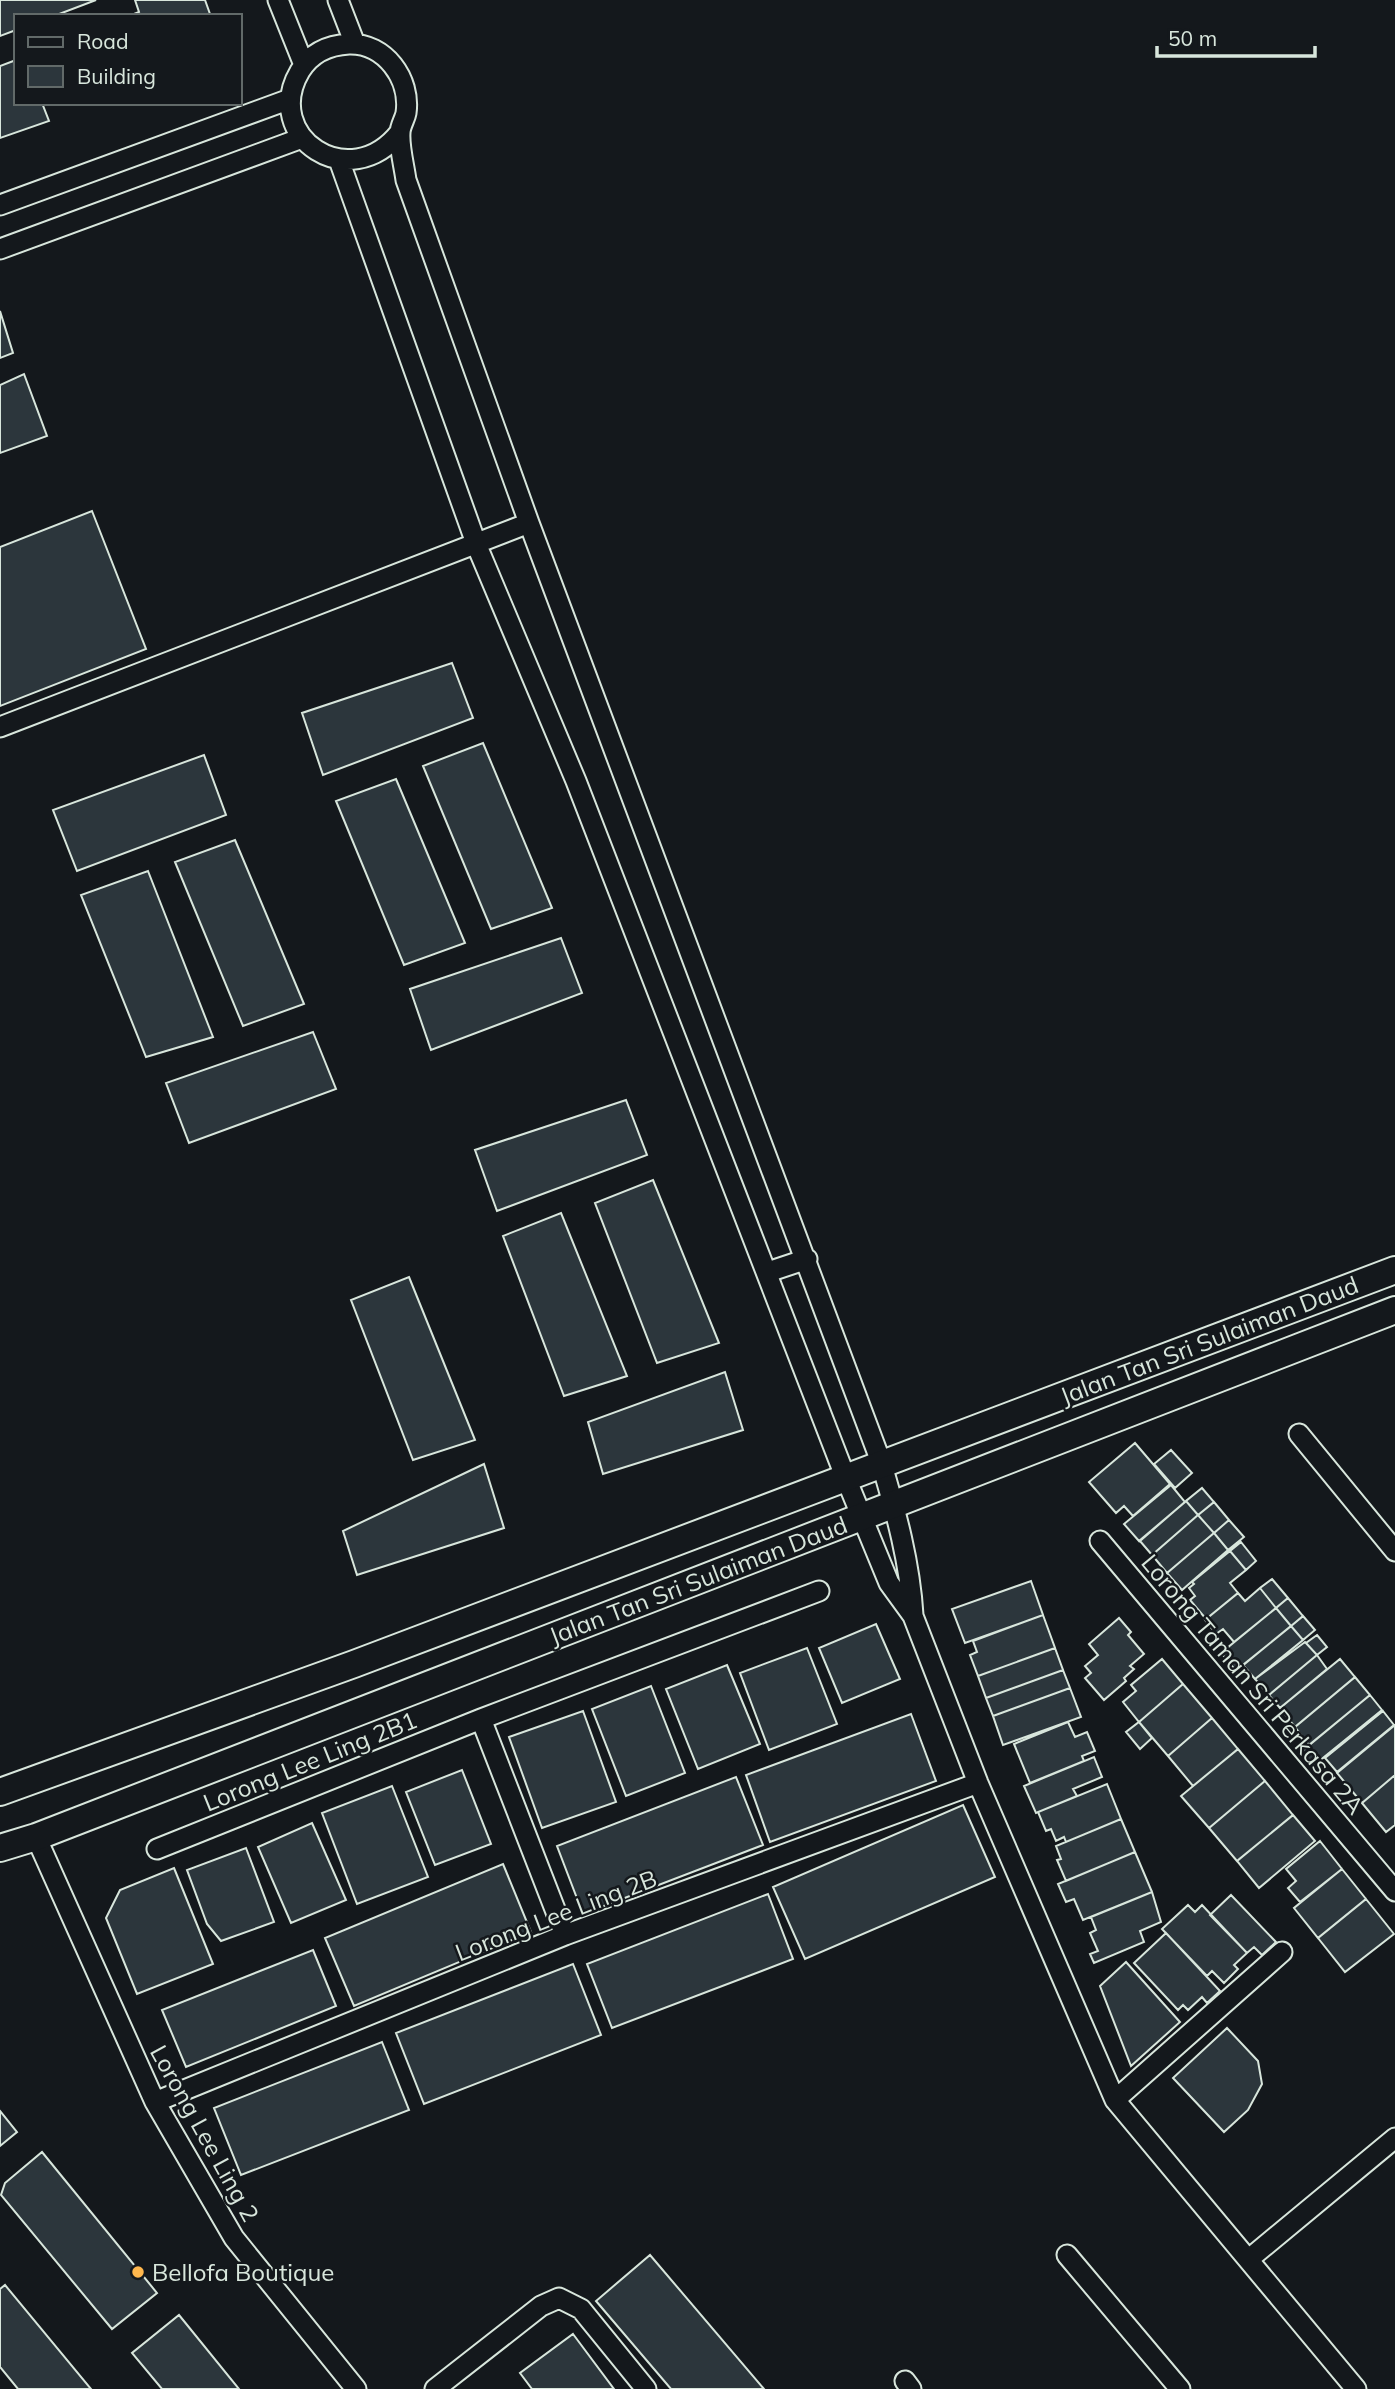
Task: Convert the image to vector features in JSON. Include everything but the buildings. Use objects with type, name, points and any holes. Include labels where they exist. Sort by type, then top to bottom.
[{"type":"main road","name":"Jalan Tan Sri Sulaiman Daud","points":[[0,1792],[354,1664],[881,1462],[1395,1270]]},
{"type":"main road","name":"Jalan Tan Sri Sulaiman Daud","points":[[0,1848],[36,1837],[1395,1310]]},
{"type":"street","points":[[278,0],[304,65]]},
{"type":"street","points":[[338,0],[355,44]]},
{"type":"street","points":[[355,44],[373,49],[389,60],[401,76],[407,94],[407,114],[400,132],[389,146],[374,156],[357,161],[339,160],[325,156],[302,138],[293,120],[290,99],[294,81],[304,65],[327,49],[355,44]]},
{"type":"street","points":[[0,205],[290,99]]},
{"type":"street","points":[[400,132],[406,180],[529,523],[881,1462],[894,1504],[911,1588],[913,1616]]},
{"type":"street","points":[[0,249],[302,138]]},
{"type":"street","points":[[339,160],[477,545],[576,781],[845,1476],[889,1583],[913,1616],[978,1783],[1115,2100],[1356,2389]]},
{"type":"street","points":[[0,727],[529,523]]},
{"type":"street","points":[[768,1272],[807,1259]]},
{"type":"street","points":[[1299,1434],[1395,1551]]},
{"type":"street","name":"Lorong Taman Sri Perkasa 2A","points":[[1100,1541],[1395,1891]]},
{"type":"street","name":"Lorong Lee Ling 2B1","points":[[157,1849],[481,1719],[819,1591]]},
{"type":"street","points":[[481,1719],[565,1936]]},
{"type":"street","name":"Lorong Lee Ling 2B","points":[[155,2102],[565,1936],[978,1783]]},
{"type":"street","name":"Lorong Lee Ling 2","points":[[36,1837],[155,2102],[234,2238],[356,2389]]},
{"type":"street","points":[[1115,2100],[1282,1952]]},
{"type":"street","points":[[1249,2259],[1395,2138]]},
{"type":"street","points":[[1067,2255],[1180,2389]]},
{"type":"street","points":[[435,2389],[541,2306],[559,2298],[581,2309],[646,2389]]},
{"type":"place","name":"Bellofa Boutique","points":[[138,2272]]}]
